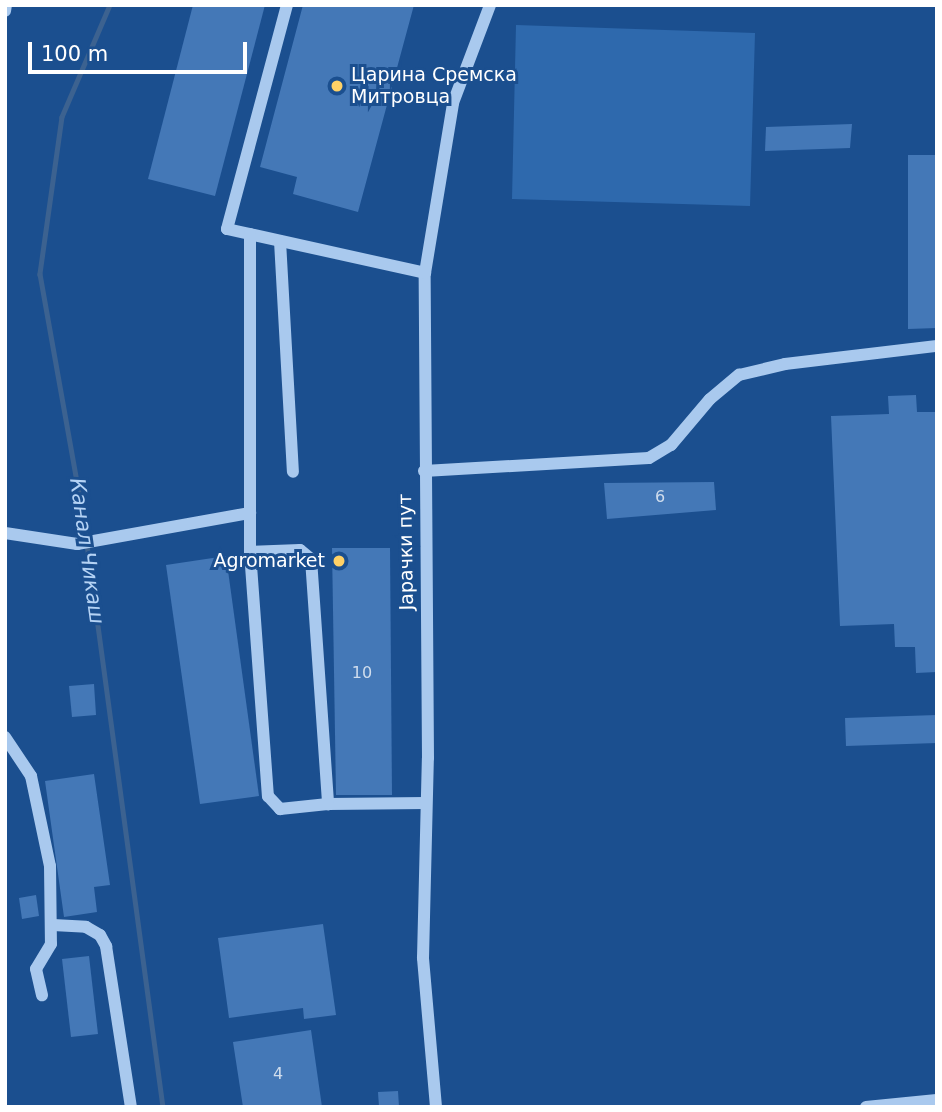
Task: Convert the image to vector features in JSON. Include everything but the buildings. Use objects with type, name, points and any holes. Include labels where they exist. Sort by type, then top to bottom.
[{"type":"street","points":[[5,11],[6,5]]},
{"type":"street","points":[[287,5],[227,229],[425,273]]},
{"type":"street","name":"Јарачки пут","points":[[436,1107],[423,958],[426,803],[425,273],[453,103],[490,5]]},
{"type":"street","points":[[250,234],[250,552],[268,796],[280,809],[328,804],[426,803]]},
{"type":"street","points":[[281,241],[293,472]]},
{"type":"street","points":[[424,471],[649,458],[671,445],[709,399],[739,375],[785,364],[937,346]]},
{"type":"street","points":[[5,533],[77,544],[250,513]]},
{"type":"street","points":[[250,552],[300,550],[312,559],[328,804]]},
{"type":"street","points":[[5,737],[31,776],[50,866],[53,925],[51,944],[36,969],[42,995]]},
{"type":"street","points":[[53,925],[86,927],[100,935],[106,946],[131,1107]]},
{"type":"street","points":[[866,1107],[937,1100]]},
{"type":"path","points":[[839,5],[901,5]]},
{"type":"shaded area","points":[[516,25],[755,33],[750,206],[512,199]]},
{"type":"waterway","name":"Канал Чикаш","points":[[110,5],[62,117],[40,274],[84,522],[163,1107]]},
{"type":"place","name":"Царина Сремска Митровца","points":[[337,86]]},
{"type":"place","name":"Agromarket","points":[[339,561]]}]
